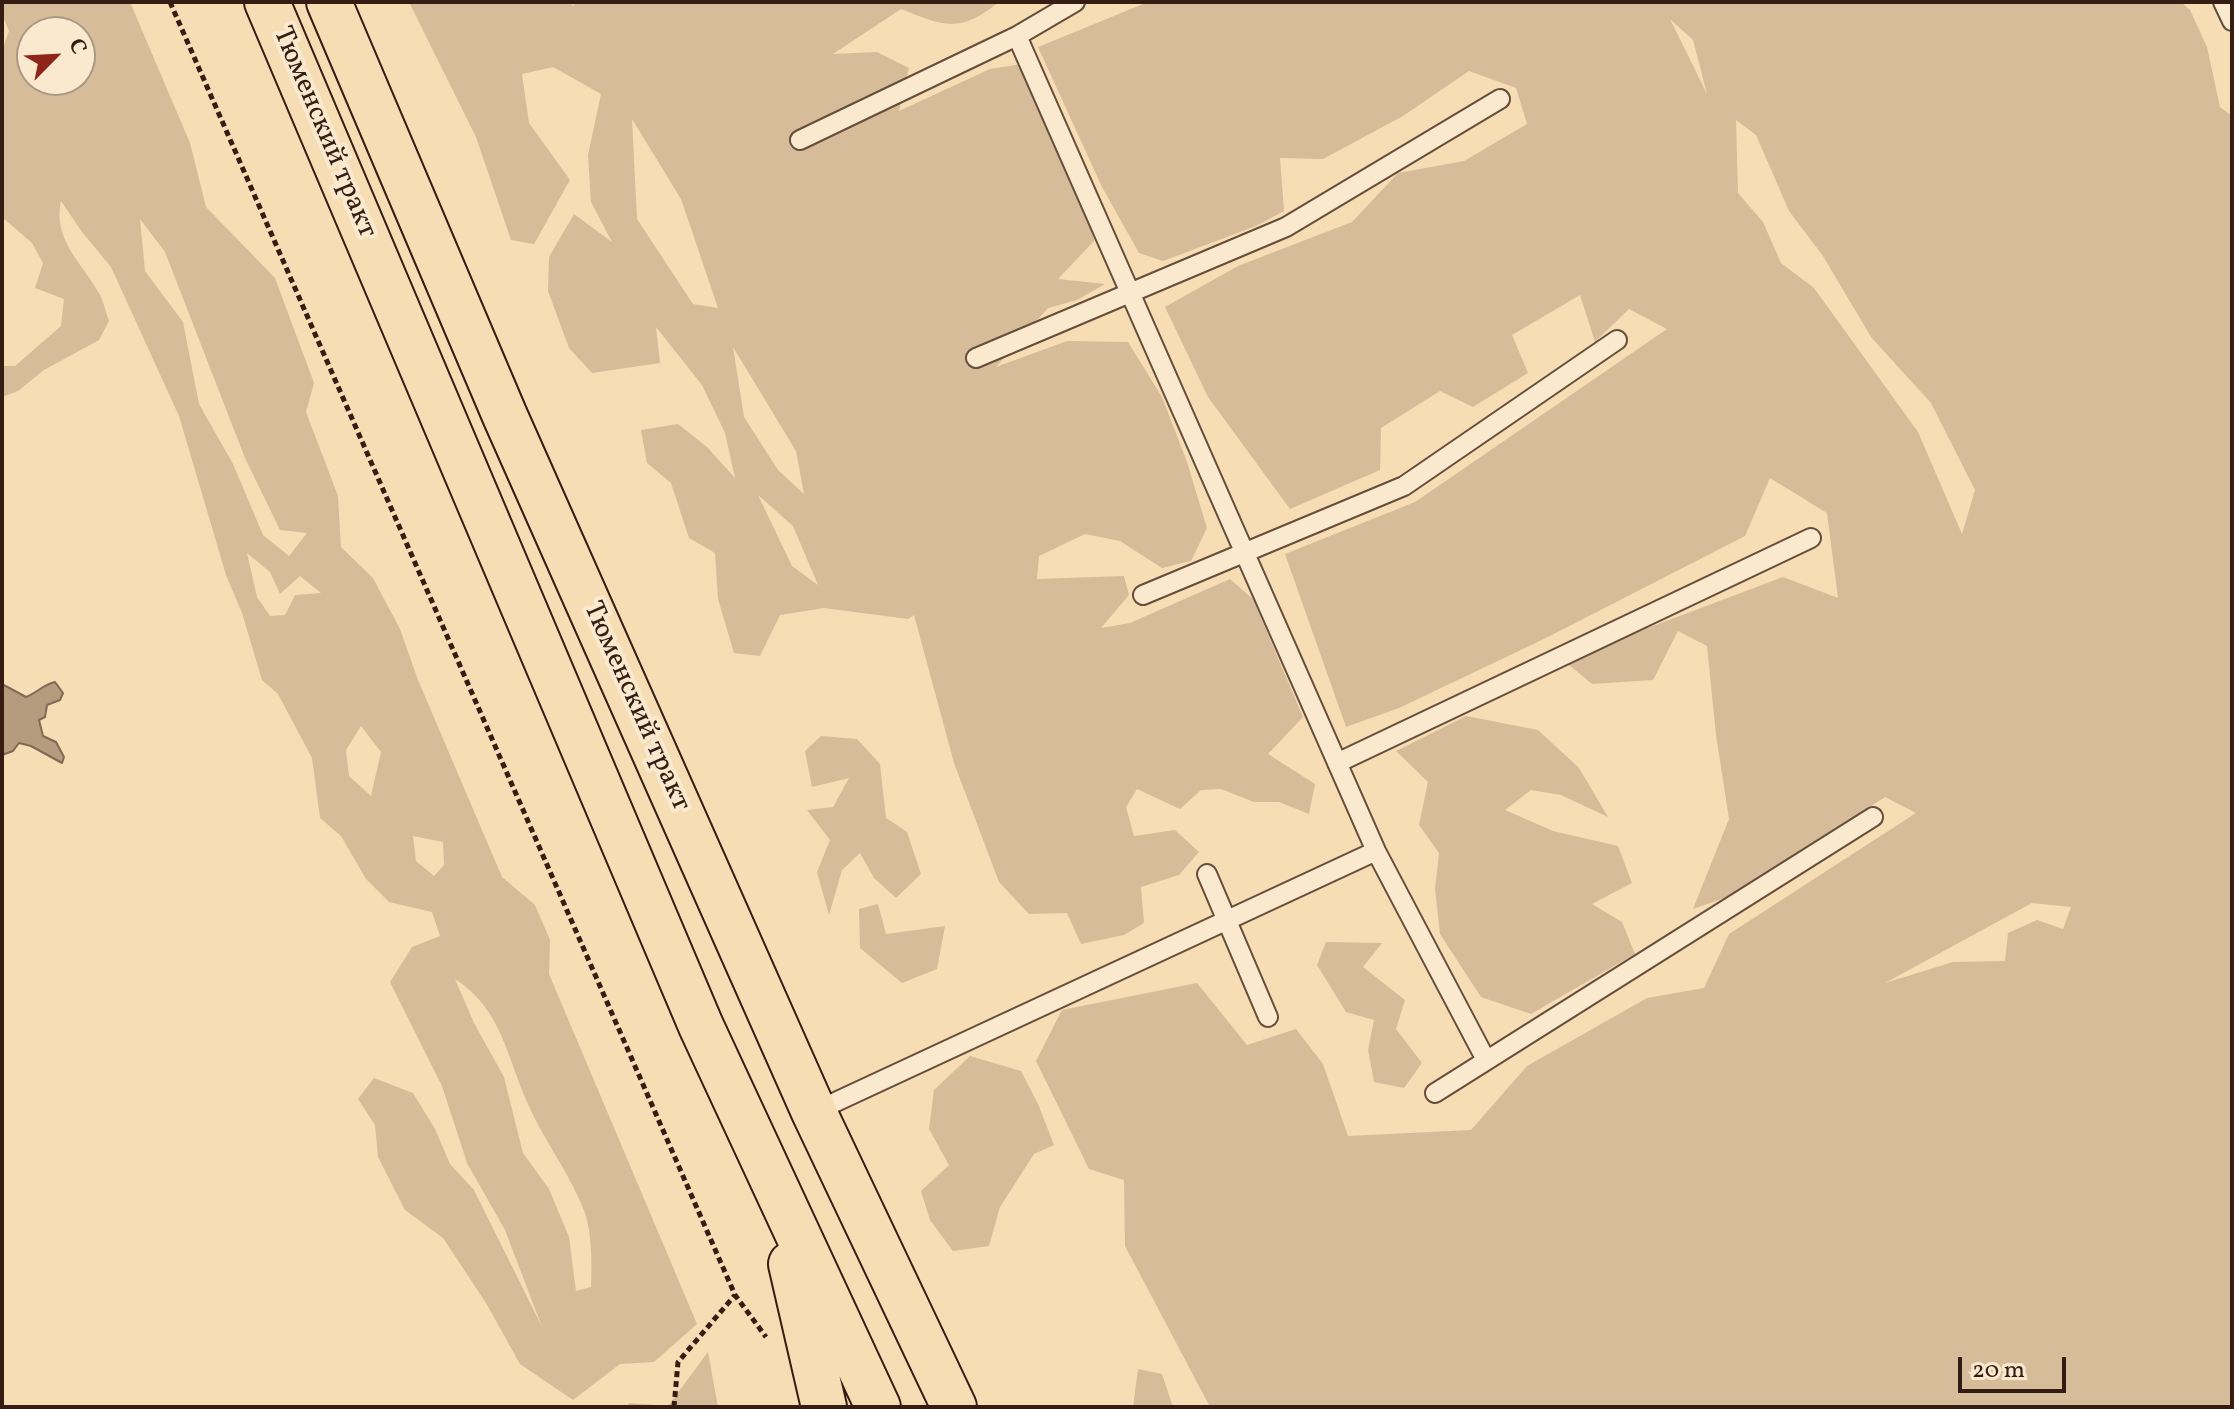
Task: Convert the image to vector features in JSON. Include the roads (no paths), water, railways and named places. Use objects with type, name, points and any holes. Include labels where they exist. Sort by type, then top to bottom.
[{"type":"main road","name":"Тюменский тракт","points":[[267,2],[701,1026],[878,1407]]},
{"type":"main road","name":"Тюменский тракт","points":[[329,2],[505,416],[814,1112],[954,1407]]},
{"type":"main road","points":[[701,1026],[788,1253],[824,1407]]},
{"type":"lane","points":[[800,140],[1017,36],[1075,2]]},
{"type":"lane","points":[[2223,2],[2232,21]]},
{"type":"lane","points":[[1017,36],[1376,851],[1486,1060]]},
{"type":"lane","points":[[976,358],[1286,227],[1500,99]]},
{"type":"lane","points":[[1143,595],[1404,486],[1617,340]]},
{"type":"lane","points":[[1337,763],[1811,538]]},
{"type":"lane","points":[[1435,1093],[1873,817]]},
{"type":"lane","points":[[814,1112],[1376,851]]},
{"type":"lane","points":[[1207,874],[1268,1017]]}]
